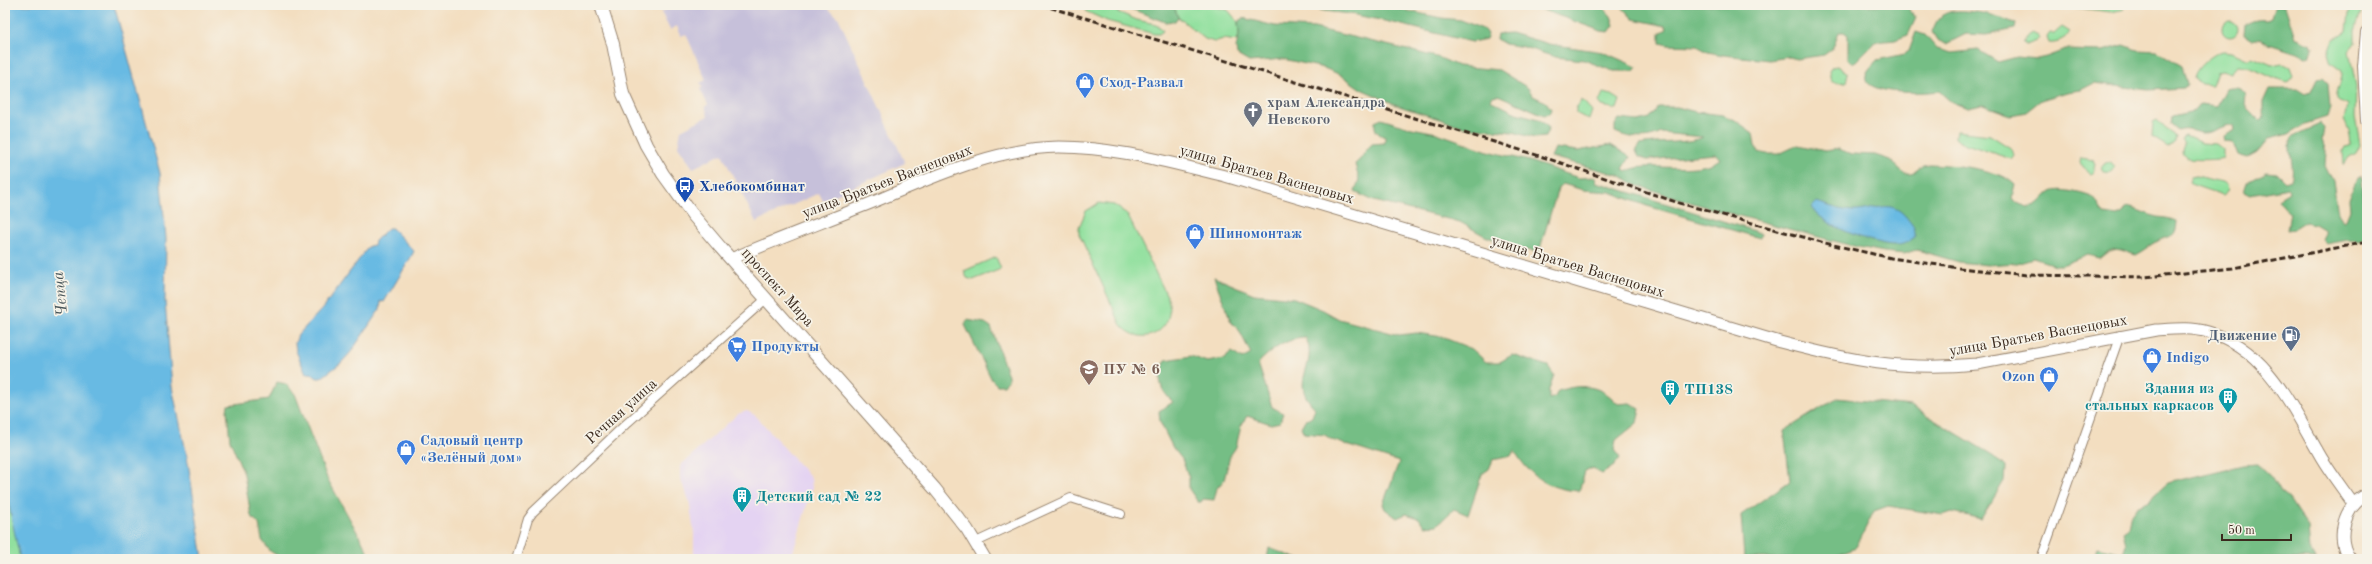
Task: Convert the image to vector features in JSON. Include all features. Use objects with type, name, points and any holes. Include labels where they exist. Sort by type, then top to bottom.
[{"type":"main road","name":"проспект Мира","points":[[601,5],[613,44],[623,94],[646,145],[663,174],[692,214],[935,489],[976,542],[985,559]]},
{"type":"main road","points":[[2367,32],[2364,66],[2367,122]]},
{"type":"main road","name":"улица Братьев Васнецовых","points":[[731,258],[943,173],[984,159],[1038,149],[1075,147],[1161,159],[1225,176],[1766,337],[1852,360],[1908,367],[1962,365],[2120,335],[2156,330],[2197,330],[2221,336],[2245,350],[2264,367],[2285,396],[2322,458],[2354,505]]},
{"type":"main road","points":[[2350,559],[2345,550],[2342,535],[2346,518],[2354,505],[2367,495]]},
{"type":"street","name":"Речная улица","points":[[516,559],[528,519],[533,512],[626,424],[767,298]]},
{"type":"street","points":[[2041,559],[2120,335]]},
{"type":"street","points":[[976,542],[1071,498],[1122,514]]},
{"type":"shaded area","points":[[677,5],[824,5],[838,17],[905,163],[823,201],[819,193],[756,222],[722,154],[693,168],[678,146],[681,130],[708,116],[705,106],[708,105],[700,89],[703,87],[700,83],[706,80],[686,34],[681,36],[677,26],[670,30],[661,12]]},
{"type":"shaded area","points":[[747,411],[756,416],[811,478],[812,488],[791,559],[694,559],[694,533],[689,500],[680,478],[680,466],[738,414]]},
{"type":"green space","points":[[1086,5],[1101,5],[1137,20],[1151,23],[1160,27],[1163,31],[1159,34],[1154,34],[1107,21],[1085,11]]},
{"type":"green space","points":[[1121,5],[1166,5],[1175,9],[1178,17],[1175,21],[1165,22]]},
{"type":"green space","points":[[1166,5],[1209,5],[1228,10],[1238,22],[1239,35],[1237,41],[1223,39],[1214,42],[1205,39],[1178,17],[1175,9]]},
{"type":"green space","points":[[1304,5],[1381,5],[1441,18],[1461,20],[1485,30],[1488,34],[1486,39],[1472,42],[1384,21],[1321,10]]},
{"type":"green space","points":[[1529,5],[1601,5],[1611,16],[1614,25],[1609,32],[1601,31]]},
{"type":"green space","points":[[1620,5],[1906,5],[1916,18],[1908,35],[1895,40],[1875,42],[1853,64],[1848,60],[1848,35],[1844,32],[1839,32],[1832,49],[1824,55],[1796,59],[1790,57],[1769,60],[1723,55],[1708,52],[1697,46],[1668,45],[1660,43],[1660,33],[1667,29],[1666,26],[1633,19]]},
{"type":"green space","points":[[2055,5],[2122,5],[2125,9],[2111,12]]},
{"type":"green space","points":[[2275,5],[2285,6],[2295,37],[2312,44],[2314,48],[2310,57],[2306,58],[2297,53],[2269,44],[2261,38],[2252,40],[2244,35],[2245,25],[2248,23],[2256,20],[2267,20],[2271,18]]},
{"type":"green space","points":[[2350,5],[2363,5],[2355,31],[2355,44],[2349,51],[2356,86],[2355,117],[2360,145],[2356,153],[2348,158],[2344,166],[2343,151],[2345,147],[2350,146],[2349,133],[2344,120],[2347,106],[2339,102],[2337,98],[2342,78],[2342,71],[2331,63],[2328,53],[2333,40],[2347,31]]},
{"type":"green space","points":[[1955,11],[1970,11],[1994,16],[2016,24],[2015,29],[1986,35],[1966,34],[1946,44],[1937,40],[1932,32],[1942,15]]},
{"type":"green space","points":[[1243,18],[1275,26],[1314,28],[1440,58],[1458,66],[1499,70],[1528,88],[1533,96],[1546,102],[1551,109],[1549,114],[1544,115],[1498,95],[1493,96],[1490,100],[1516,113],[1539,119],[1549,128],[1545,137],[1535,138],[1513,132],[1464,127],[1399,106],[1361,89],[1341,75],[1324,68],[1283,59],[1249,62],[1237,55],[1236,48],[1239,35],[1238,22]]},
{"type":"green space","points":[[2230,21],[2236,23],[2238,29],[2236,35],[2230,37],[2224,35],[2222,29],[2224,23]]},
{"type":"green space","points":[[2062,27],[2070,32],[2066,37],[2055,42],[2049,42],[2047,37],[2050,33],[2055,33]]},
{"type":"green space","points":[[1916,32],[1925,35],[1937,49],[1952,53],[1978,50],[1998,62],[2017,57],[2037,59],[2065,50],[2103,51],[2124,45],[2138,50],[2157,51],[2182,66],[2187,84],[2184,88],[2148,90],[2094,83],[2081,90],[2067,92],[2041,100],[2026,112],[2011,115],[1983,105],[1968,108],[1959,105],[1950,101],[1939,91],[1896,92],[1874,87],[1867,82],[1866,75],[1877,60],[1905,54],[1909,51]]},
{"type":"green space","points":[[1511,33],[1549,44],[1603,52],[1637,67],[1634,71],[1613,71],[1584,60],[1555,57],[1524,47],[1505,44],[1496,39],[1497,34]]},
{"type":"green space","points":[[2032,33],[2040,37],[2037,41],[2026,45],[2023,43]]},
{"type":"green space","points":[[2223,51],[2232,52],[2249,60],[2252,57],[2272,65],[2282,63],[2290,67],[2293,76],[2287,83],[2250,68],[2236,66],[2230,73],[2221,70],[2216,71],[2211,85],[2202,84],[2194,78],[2195,74],[2205,62],[2214,55]]},
{"type":"green space","points":[[1837,66],[1848,73],[1846,82],[1835,83],[1831,81],[1829,71],[1832,67]]},
{"type":"green space","points":[[2322,78],[2328,84],[2330,107],[2327,117],[2305,124],[2289,134],[2269,139],[2257,153],[2248,158],[2238,155],[2233,142],[2224,141],[2223,136],[2235,130],[2234,125],[2226,126],[2207,133],[2200,133],[2188,130],[2178,131],[2171,125],[2172,116],[2194,111],[2200,104],[2217,106],[2226,89],[2232,88],[2238,88],[2244,92],[2246,95],[2245,104],[2247,108],[2259,120],[2263,117],[2263,102],[2269,89],[2298,89],[2306,94],[2311,92],[2317,79]]},
{"type":"green space","points":[[1603,93],[1612,95],[1620,100],[1617,109],[1602,106],[1599,102]]},
{"type":"green space","points":[[1582,100],[1592,111],[1589,120],[1576,113],[1576,108]]},
{"type":"green space","points":[[1658,107],[1677,107],[1696,112],[1723,115],[1735,120],[1753,133],[1755,146],[1759,152],[1766,154],[1779,154],[1798,145],[1825,151],[1839,149],[1851,154],[1875,155],[1890,160],[1905,174],[1912,174],[1923,165],[1930,164],[1975,168],[2008,179],[2015,185],[2012,198],[2016,203],[2028,207],[2036,205],[2051,192],[2060,190],[2079,193],[2094,198],[2104,214],[2117,216],[2123,213],[2127,207],[2154,216],[2177,221],[2176,227],[2172,236],[2158,241],[2136,255],[2117,249],[2110,251],[2100,258],[2087,255],[2062,265],[2055,265],[2033,258],[2016,263],[1987,265],[1959,262],[1917,250],[1904,254],[1884,252],[1849,245],[1706,207],[1636,185],[1619,175],[1551,157],[1555,148],[1578,151],[1611,145],[1630,157],[1623,169],[1626,172],[1634,168],[1645,167],[1697,167],[1710,164],[1720,159],[1716,154],[1646,160],[1639,157],[1636,151],[1640,145],[1690,141],[1703,137],[1661,133],[1655,136],[1638,138],[1615,132],[1615,125],[1619,119],[1638,121],[1650,118]]},
{"type":"green space","points":[[1381,119],[1407,127],[1437,133],[1488,151],[1529,161],[1579,178],[1595,177],[1596,182],[1755,231],[1761,234],[1760,238],[1647,206],[1610,192],[1583,190],[1563,184],[1558,188],[1539,252],[1519,249],[1485,236],[1460,222],[1374,201],[1355,192],[1359,179],[1355,164],[1372,144],[1385,143],[1385,137],[1378,133],[1375,127],[1375,122]]},
{"type":"green space","points":[[2157,120],[2176,137],[2175,141],[2168,147],[2152,137],[2153,122]]},
{"type":"green space","points":[[2320,124],[2324,128],[2322,140],[2326,152],[2325,165],[2333,181],[2338,213],[2343,221],[2346,220],[2350,210],[2349,199],[2357,178],[2360,176],[2362,178],[2367,236],[2360,242],[2347,240],[2326,244],[2322,240],[2325,230],[2315,224],[2305,222],[2294,229],[2287,230],[2290,213],[2278,199],[2289,192],[2288,188],[2250,195],[2244,192],[2247,182],[2266,172],[2276,173],[2285,182],[2291,180],[2292,170],[2290,142],[2292,137]]},
{"type":"green space","points":[[1956,131],[1990,135],[2012,149],[2014,155],[2011,159],[1960,142],[1955,138]]},
{"type":"green space","points":[[2185,136],[2202,143],[2216,144],[2223,149],[2223,158],[2207,160],[2191,159],[2183,152],[2184,143],[2181,139]]},
{"type":"green space","points":[[2081,158],[2094,160],[2096,164],[2093,173],[2090,174],[2080,163]]},
{"type":"green space","points":[[2108,162],[2112,164],[2114,168],[2112,172],[2108,174],[2104,172],[2102,168],[2104,164]]},
{"type":"green space","points":[[2196,176],[2223,182],[2227,185],[2228,190],[2222,195],[2193,185],[2189,182],[2191,177]]},
{"type":"green space","points":[[1099,203],[1114,205],[1127,214],[1168,298],[1168,319],[1163,327],[1156,333],[1148,336],[1139,336],[1130,332],[1121,325],[1079,234],[1079,227],[1086,211]]},
{"type":"green space","points":[[996,257],[1001,269],[973,280],[967,278],[964,271]]},
{"type":"green space","points":[[1214,277],[1254,294],[1294,298],[1323,310],[1339,319],[1399,335],[1417,333],[1442,337],[1472,349],[1486,362],[1500,362],[1512,355],[1548,366],[1554,375],[1549,389],[1549,399],[1555,397],[1558,391],[1567,388],[1591,387],[1605,393],[1618,404],[1630,403],[1640,409],[1637,423],[1616,440],[1614,450],[1620,458],[1614,466],[1602,474],[1593,468],[1585,472],[1579,491],[1567,490],[1540,480],[1526,467],[1514,450],[1511,456],[1493,460],[1489,469],[1482,474],[1468,515],[1454,509],[1437,525],[1424,526],[1419,518],[1406,514],[1397,518],[1385,509],[1383,504],[1399,462],[1332,440],[1325,435],[1304,433],[1301,427],[1305,420],[1312,417],[1315,408],[1307,398],[1303,382],[1309,357],[1309,348],[1306,338],[1292,340],[1280,346],[1258,363],[1272,407],[1283,413],[1280,422],[1271,424],[1247,416],[1241,426],[1236,447],[1230,456],[1224,480],[1217,488],[1214,500],[1203,499],[1201,502],[1198,502],[1189,489],[1189,478],[1182,459],[1173,448],[1160,422],[1159,411],[1173,402],[1164,392],[1160,378],[1166,360],[1191,356],[1207,362],[1224,359],[1232,352],[1242,359],[1251,354],[1239,330],[1231,322]]},
{"type":"green space","points":[[967,320],[985,323],[991,327],[1008,376],[1008,381],[1004,385],[997,385],[992,380],[965,325]]},
{"type":"green space","points":[[277,382],[286,384],[295,394],[327,478],[372,559],[283,559],[270,551],[262,540],[259,524],[251,516],[244,474],[230,440],[227,411],[228,405],[269,399]]},
{"type":"green space","points":[[1837,398],[1911,406],[1994,456],[2005,467],[2004,481],[1981,519],[1952,512],[1943,515],[1888,506],[1874,511],[1856,547],[1826,559],[1744,558],[1741,515],[1790,481],[1784,431]]},
{"type":"green space","points":[[5,448],[25,559],[5,559]]},
{"type":"green space","points":[[2257,464],[2271,477],[2279,491],[2289,499],[2308,528],[2310,550],[2315,559],[2102,559],[2095,555],[2097,547],[2123,553],[2126,544],[2123,532],[2129,528],[2132,514],[2137,507],[2149,501],[2154,494],[2167,483],[2243,465]]},
{"type":"green space","points":[[1269,548],[1298,559],[1267,559]]},
{"type":"water","name":"Чепца","points":[[5,5],[114,5],[160,173],[166,238],[165,301],[172,387],[187,456],[203,559],[20,559],[5,487]]},
{"type":"water","points":[[1817,202],[1851,211],[1883,207],[1895,208],[1912,224],[1915,231],[1915,237],[1904,244],[1899,245],[1876,242],[1863,238],[1837,227],[1817,214],[1812,207]]},
{"type":"water","points":[[388,228],[392,228],[414,251],[411,257],[384,302],[381,301],[380,309],[351,352],[341,363],[321,378],[317,378],[311,373],[306,374],[296,351],[295,343],[298,335],[322,309],[369,246],[374,245],[375,241]]},
{"type":"railway","points":[[1042,5],[1540,156],[1679,203],[1825,243],[1891,258],[1959,268],[2027,275],[2145,277],[2233,268],[2367,242]]},
{"type":"place","name":"Сход-Развал","points":[[1085,99]]},
{"type":"place","name":"храм Александра Невского","points":[[1253,128]]},
{"type":"place","name":"Хлебокомбинат","points":[[685,203]]},
{"type":"place","name":"Шиномонтаж","points":[[1195,250]]},
{"type":"place","name":"Движение","points":[[2291,352]]},
{"type":"place","name":"Продукты","points":[[737,363]]},
{"type":"place","name":"Indigo","points":[[2152,374]]},
{"type":"place","name":"ПУ № 6","points":[[1089,386]]},
{"type":"place","name":"Ozon","points":[[2049,393]]},
{"type":"place","name":"ТП138","points":[[1670,406]]},
{"type":"place","name":"Здания из стальных каркасов","points":[[2228,414]]},
{"type":"place","name":"Садовый центр «Зелёный дом»","points":[[406,466]]},
{"type":"place","name":"Детский сад № 22","points":[[742,513]]}]
